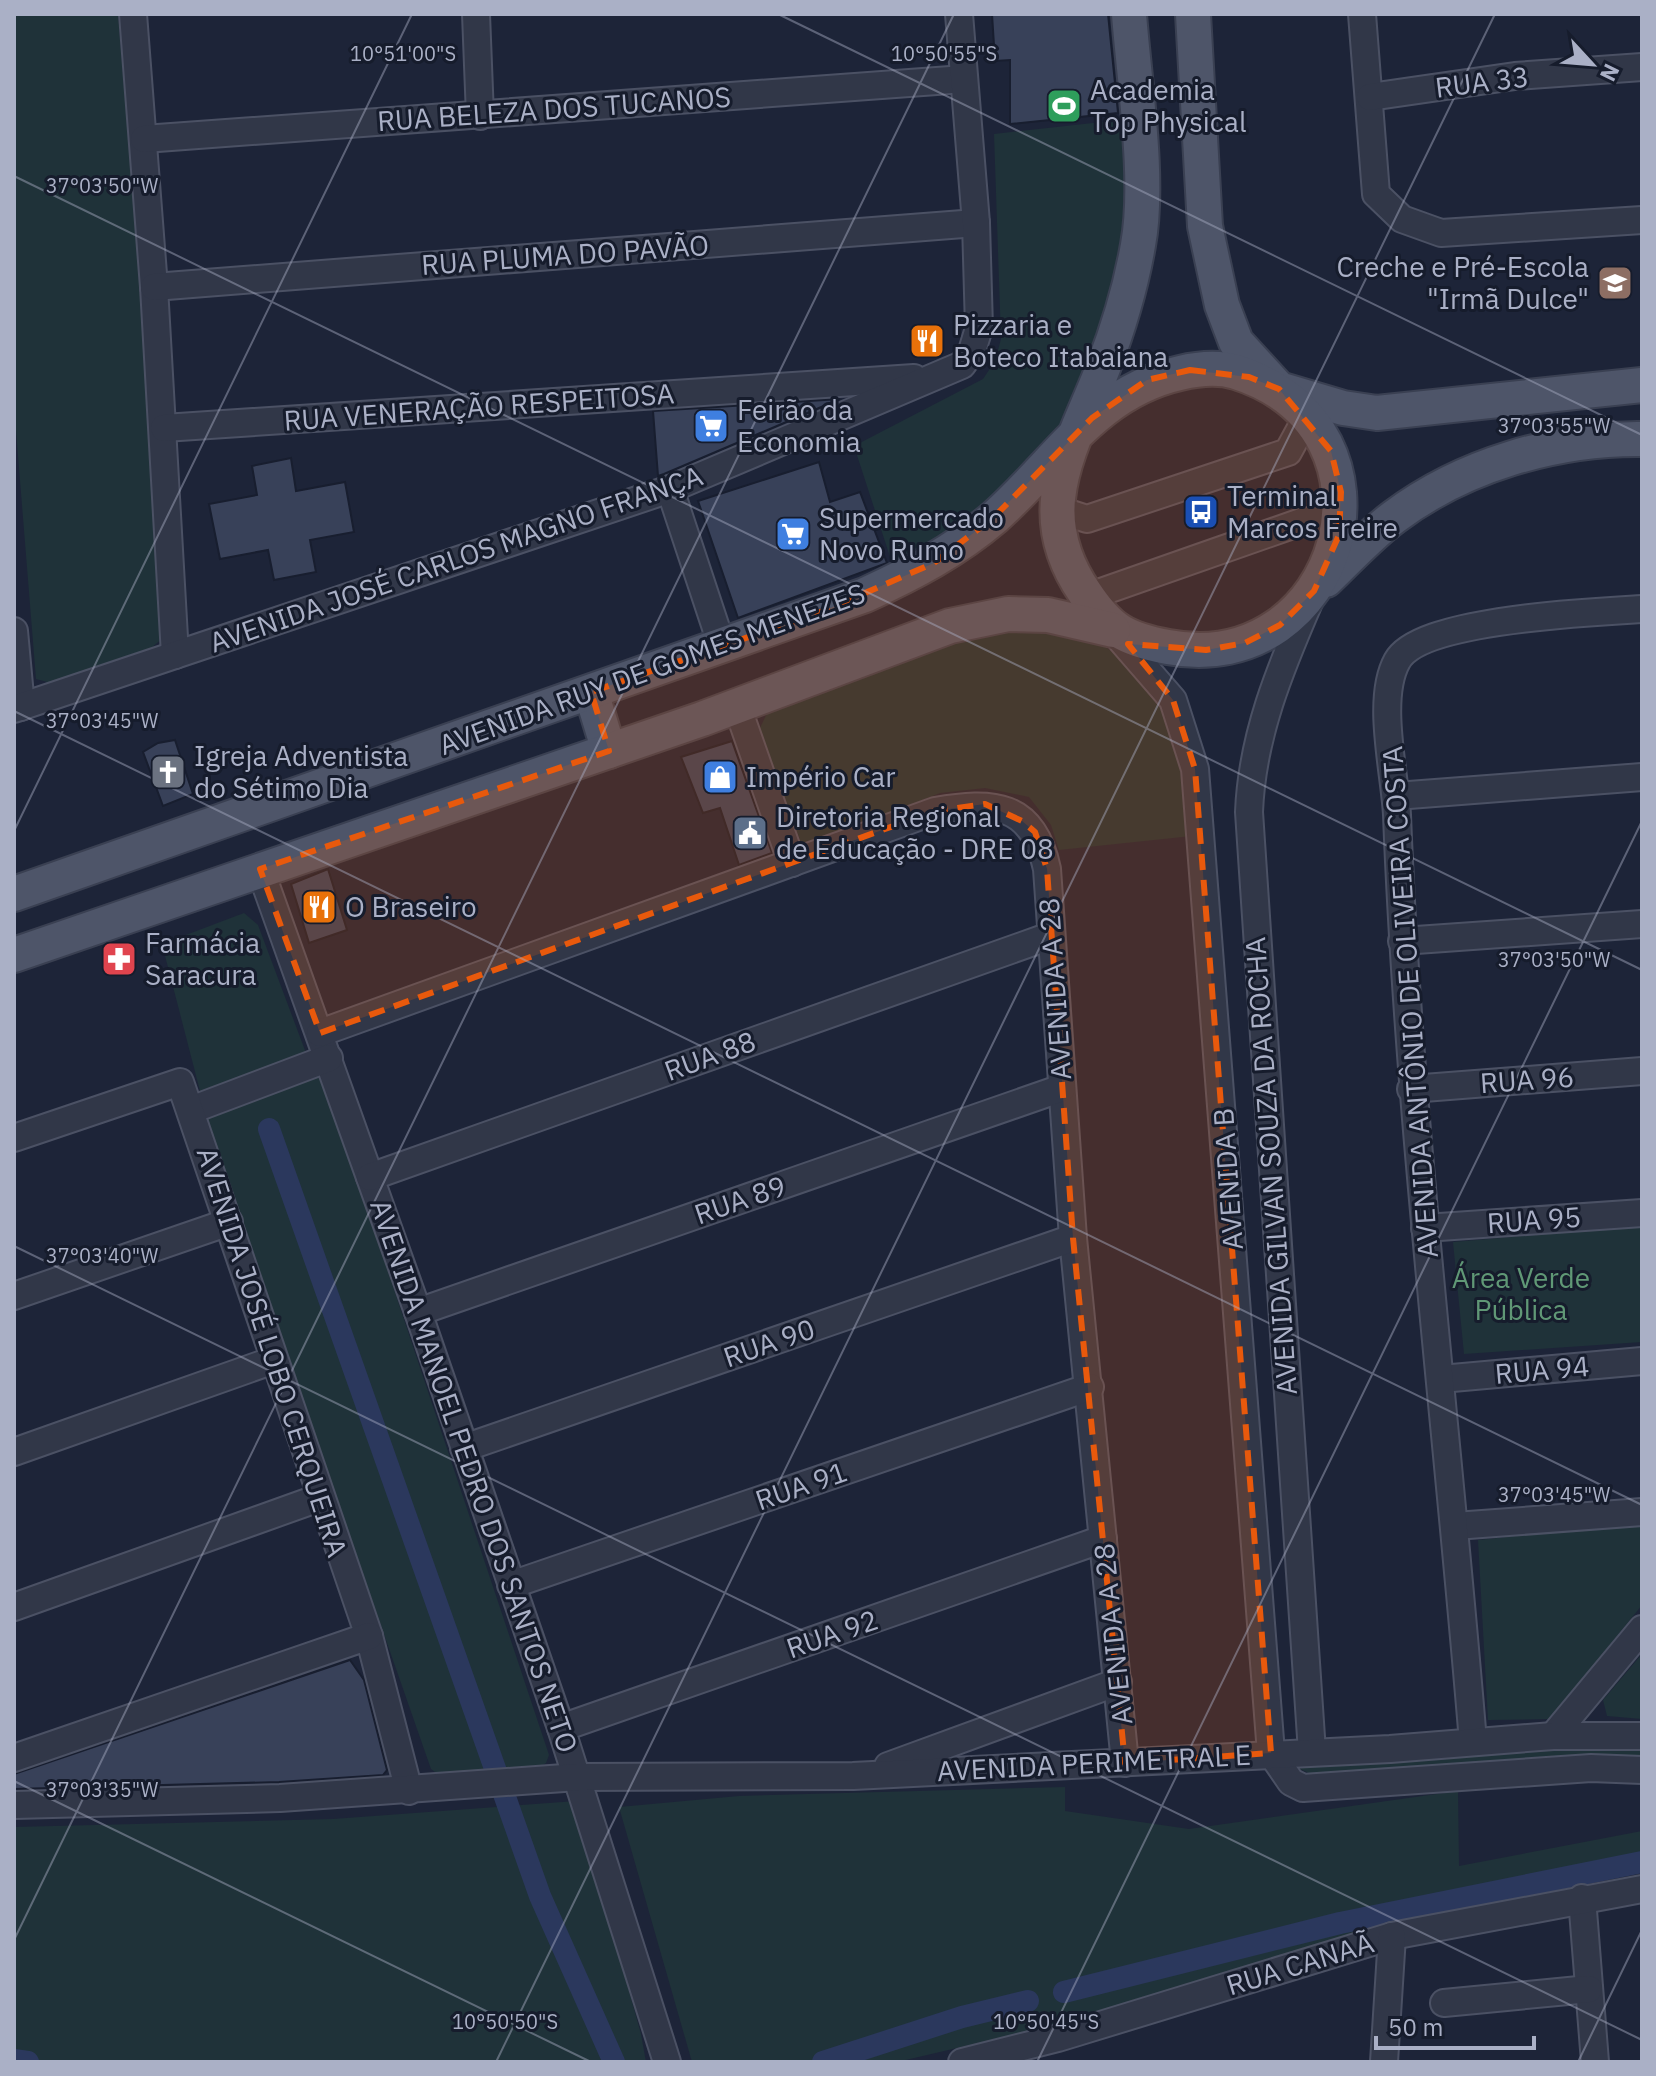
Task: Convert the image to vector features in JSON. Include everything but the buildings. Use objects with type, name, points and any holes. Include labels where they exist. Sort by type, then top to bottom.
[{"type":"main road","points":[[1113,630],[1087,597],[1064,556],[1056,509],[1070,441],[1103,368],[1139,241],[1142,204],[1129,14]]},
{"type":"main road","points":[[1193,14],[1205,226],[1222,305],[1236,342],[1307,417],[1331,451],[1341,492],[1339,535],[1314,591]]},
{"type":"main road","name":"AVENIDA RUY DE GOMES MENEZES","points":[[14,894],[826,610],[934,563],[993,518],[1113,400],[1147,380],[1190,370],[1227,370],[1343,408],[1377,413],[1642,385]]},
{"type":"main road","name":"AVENIDA RUY DE GOMES MENEZES","points":[[14,955],[609,751],[950,626],[1008,614],[1048,615],[1167,647],[1206,650],[1232,645],[1280,625],[1392,518],[1445,485],[1480,469],[1553,448],[1607,439],[1642,439]]},
{"type":"main road","points":[[591,692],[609,751]]},
{"type":"street","points":[[133,14],[164,428],[175,655]]},
{"type":"street","points":[[476,14],[480,116]]},
{"type":"street","name":"AVENIDA JOSÉ CARLOS MAGNO FRANÇA","points":[[17,708],[670,489],[962,365],[976,342],[979,328],[976,223],[959,14]]},
{"type":"street","points":[[1362,14],[1376,194],[1402,219],[1441,233],[1642,220]]},
{"type":"street","name":"RUA 33","points":[[1370,97],[1515,76],[1642,67]]},
{"type":"street","name":"RUA BELEZA DOS TUCANOS","points":[[144,139],[964,79]]},
{"type":"street","name":"RUA PLUMA DO PAVÃO","points":[[154,287],[976,223]]},
{"type":"street","name":"RUA VENERAÇÃO RESPEITOSA","points":[[164,428],[937,376]]},
{"type":"street","points":[[1056,509],[1087,519],[1288,452],[1307,417]]},
{"type":"street","points":[[670,489],[722,646]]},
{"type":"street","points":[[1087,597],[1304,521],[1317,521],[1339,535]]},
{"type":"street","name":"AVENIDA GILVAN SOUZA DA ROCHA","points":[[1312,1752],[1249,812],[1253,757],[1264,718],[1314,591]]},
{"type":"street","name":"AVENIDA ANTÔNIO DE OLIVEIRA COSTA","points":[[1473,1742],[1455,1526],[1411,1089],[1396,796],[1388,716],[1391,689],[1398,659],[1420,641],[1450,632],[1562,614],[1642,609]]},
{"type":"street","name":"AVENIDA B","points":[[1113,630],[1173,700],[1195,769],[1271,1753]]},
{"type":"street","points":[[14,631],[17,708]]},
{"type":"street","points":[[737,706],[792,863]]},
{"type":"street","points":[[1396,796],[1642,777]]},
{"type":"street","name":"AVENIDA A 28","points":[[320,1033],[935,811],[985,804],[1022,821],[1035,832],[1042,847],[1073,1238],[1125,1763]]},
{"type":"street","name":"AVENIDA MANOEL PEDRO DOS SANTOS NETO","points":[[14,1805],[409,1791],[578,1777],[418,1312],[260,869]]},
{"type":"street","points":[[1402,941],[1642,924]]},
{"type":"street","name":"RUA 88","points":[[370,1177],[1050,936]]},
{"type":"street","points":[[191,1110],[329,1058]]},
{"type":"street","name":"RUA 96","points":[[1411,1089],[1642,1071]]},
{"type":"street","name":"AVENIDA JOSÉ LOBO CERQUEIRA","points":[[14,1138],[180,1082],[319,1498],[369,1636],[409,1791]]},
{"type":"street","name":"RUA 89","points":[[418,1312],[1062,1088]]},
{"type":"street","name":"RUA 95","points":[[1425,1228],[1642,1213]]},
{"type":"street","points":[[14,1296],[229,1222]]},
{"type":"street","name":"RUA 90","points":[[464,1448],[1073,1238]]},
{"type":"street","points":[[14,1452],[274,1360]]},
{"type":"street","name":"RUA 94","points":[[1441,1379],[1642,1361]]},
{"type":"street","name":"RUA 91","points":[[511,1585],[1090,1387]]},
{"type":"street","points":[[14,1607],[319,1498]]},
{"type":"street","points":[[1455,1526],[1642,1512]]},
{"type":"street","name":"RUA 92","points":[[561,1728],[1103,1539]]},
{"type":"street","points":[[1553,1736],[1642,1629]]},
{"type":"street","points":[[14,1758],[369,1636]]},
{"type":"street","points":[[864,1775],[1118,1682]]},
{"type":"street","points":[[1271,1753],[1553,1736],[1642,1736]]},
{"type":"street","name":"AVENIDA PERIMETRAL E","points":[[578,1777],[864,1775],[1271,1753],[1291,1782],[1303,1788],[1591,1768],[1642,1770]]},
{"type":"street","points":[[578,1777],[667,2062]]},
{"type":"street","name":"RUA CANAÃ","points":[[962,2062],[1058,2038],[1392,1936],[1642,1889]]},
{"type":"street","points":[[1582,1898],[1595,2062]]},
{"type":"street","points":[[1384,2062],[1392,1936]]},
{"type":"street","points":[[1444,2003],[1589,1989]]},
{"type":"highlighted area","points":[[1190,370],[1249,377],[1279,389],[1331,451],[1341,492],[1339,535],[1314,591],[1280,625],[1245,643],[1206,650],[1128,644],[1173,700],[1195,769],[1271,1753],[1125,1763],[1073,1238],[1047,869],[1035,832],[1022,821],[985,804],[935,811],[320,1033],[260,869],[609,751],[591,692],[826,610],[934,563],[993,518],[1092,418],[1147,380]]},
{"type":"green space","points":[[14,14],[118,14],[166,597],[164,637],[150,649],[51,683],[36,679],[14,406]]},
{"type":"green space","points":[[1129,119],[1131,232],[1081,396],[1053,441],[973,519],[893,566],[854,446],[983,379],[995,361],[1001,339],[994,134]]},
{"type":"green space","points":[[1037,628],[1072,632],[1116,654],[1137,672],[1153,691],[1174,736],[1192,836],[1059,850],[1051,825],[1029,797],[985,788],[940,793],[803,848],[759,730],[768,711],[973,630]]},
{"type":"green space","points":[[244,913],[258,925],[306,1053],[200,1091],[162,944]]},
{"type":"green space","points":[[322,1073],[549,1755],[546,1763],[538,1768],[439,1775],[431,1769],[204,1118]]},
{"type":"green space","name":"Área Verde Pública","points":[[1642,1226],[1642,1342],[1464,1354],[1453,1242]]},
{"type":"green space","points":[[1642,1523],[1642,1605],[1550,1719],[1488,1720],[1478,1540]]},
{"type":"green space","points":[[1642,1654],[1642,1719],[1607,1716],[1603,1700]]},
{"type":"green space","points":[[1642,1745],[1642,1760],[1612,1756],[1550,1756],[1385,1774],[1309,1773],[1300,1769],[1295,1759]]},
{"type":"green space","points":[[1065,1787],[1065,1811],[1189,1829],[1458,1791],[1459,1866],[1642,1831],[1642,1870],[1429,1914],[1038,2029],[897,2062],[692,2062],[619,1807],[739,1796]]},
{"type":"green space","points":[[576,1801],[641,2034],[646,2062],[14,2062],[14,1827],[333,1819]]},
{"type":"waterway","points":[[269,1129],[540,1896],[614,2062]]},
{"type":"waterway","points":[[1064,1992],[1340,1923],[1642,1862]]},
{"type":"waterway","points":[[823,2062],[962,2017],[1028,2001]]},
{"type":"waterway","points":[[14,2060],[28,2062]]},
{"type":"place","name":"Academia Top Physical","points":[[1064,106]]},
{"type":"place","name":"Creche e Pré-Escola \"Irmã Dulce\"","points":[[1615,283]]},
{"type":"place","name":"Pizzaria e Boteco Itabaiana","points":[[927,341]]},
{"type":"place","name":"Feirão da Economia","points":[[711,426]]},
{"type":"place","name":"Terminal Marcos Freire","points":[[1201,512]]},
{"type":"place","name":"Supermercado Novo Rumo","points":[[793,534]]},
{"type":"place","name":"Igreja Adventista do Sétimo Dia","points":[[168,772]]},
{"type":"place","name":"Império Car","points":[[720,777]]},
{"type":"place","name":"Diretoria Regional de Educação - DRE 08","points":[[750,833]]},
{"type":"place","name":"O Braseiro","points":[[319,907]]},
{"type":"place","name":"Farmácia Saracura","points":[[119,959]]}]
